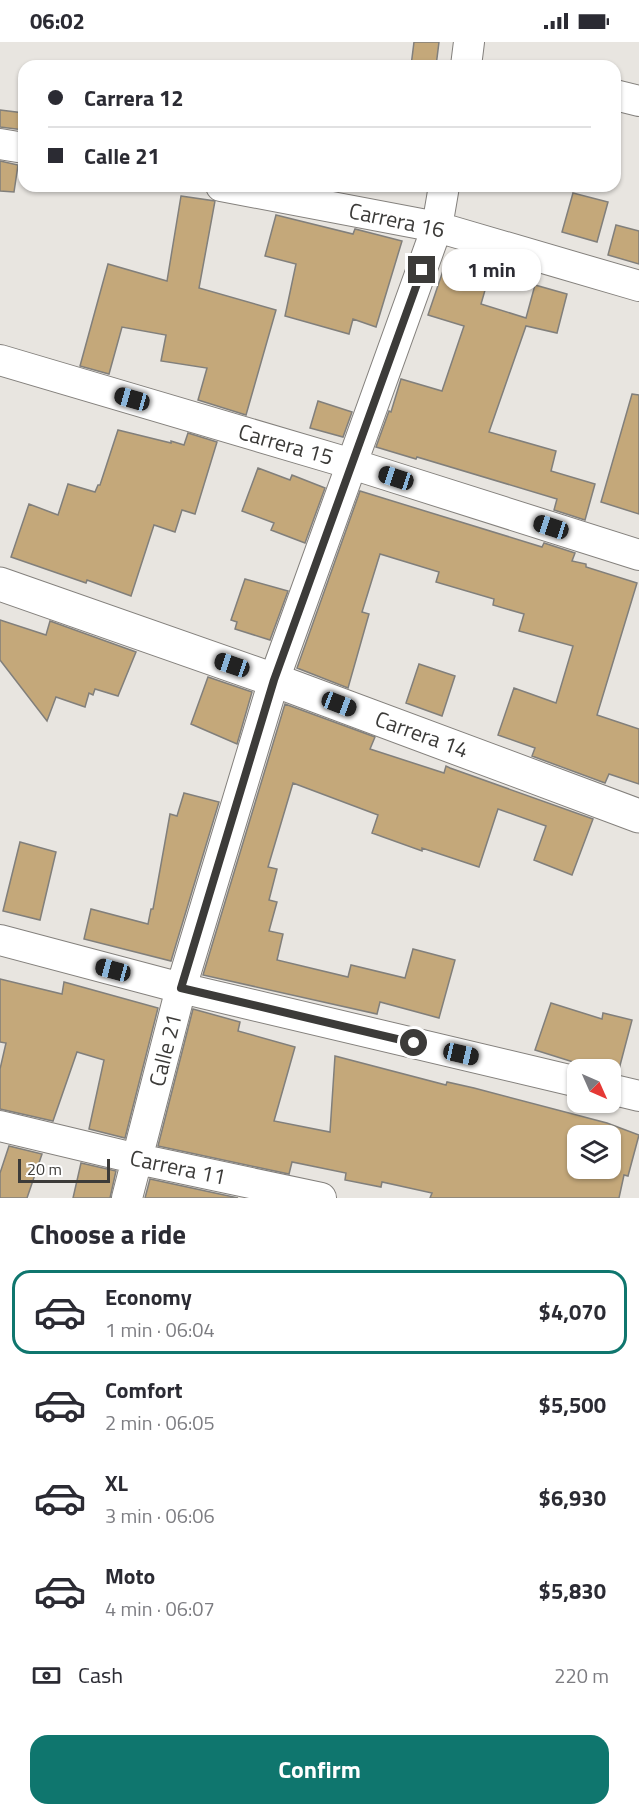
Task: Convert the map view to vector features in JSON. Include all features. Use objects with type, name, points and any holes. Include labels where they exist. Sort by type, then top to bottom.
[{"type":"street","points":[[621,96],[639,101]]},
{"type":"street","points":[[0,144],[18,147]]},
{"type":"street","name":"Carrera 16","points":[[253,192],[437,227],[639,286]]},
{"type":"street","name":"Calle 21","points":[[127,1198],[181,988],[274,680],[437,227],[443,192]]},
{"type":"street","name":"Carrera 15","points":[[0,360],[352,464],[639,555]]},
{"type":"street","name":"Carrera 14","points":[[0,584],[274,680],[639,816]]},
{"type":"street","points":[[0,940],[181,988],[567,1079]]},
{"type":"street","points":[[621,1092],[639,1096]]},
{"type":"street","name":"Carrera 11","points":[[0,1126],[138,1159],[321,1198]]},
{"type":"building","points":[[414,42],[439,42],[437,60],[412,60]]},
{"type":"building","points":[[0,110],[18,112],[18,129],[0,127]]},
{"type":"building","points":[[0,161],[18,165],[14,192],[0,191]]},
{"type":"building","points":[[573,193],[608,202],[597,242],[562,232]]},
{"type":"building","points":[[181,196],[215,201],[199,288],[276,310],[246,415],[198,400],[207,368],[161,361],[166,335],[122,327],[109,374],[80,366],[108,264],[167,281]]},
{"type":"building","points":[[276,215],[353,234],[355,229],[402,241],[376,327],[353,319],[349,334],[285,316],[296,264],[265,256]]},
{"type":"building","points":[[616,225],[639,231],[639,264],[608,255]]},
{"type":"building","points":[[447,259],[490,273],[481,304],[526,318],[535,285],[567,294],[557,333],[526,326],[489,432],[556,451],[551,471],[595,484],[585,520],[554,510],[557,499],[376,447],[389,411],[391,412],[401,379],[442,391],[464,326],[428,315]]},
{"type":"building","points":[[632,394],[639,395],[639,514],[601,502]]},
{"type":"building","points":[[318,401],[352,412],[343,437],[310,428]]},
{"type":"building","points":[[118,430],[184,445],[188,433],[217,442],[195,514],[182,510],[175,532],[154,525],[131,596],[11,557],[29,504],[58,515],[68,484],[95,492],[100,485]]},
{"type":"building","points":[[258,468],[290,480],[292,475],[325,488],[305,543],[271,530],[274,523],[242,511]]},
{"type":"building","points":[[360,491],[542,547],[544,543],[575,553],[572,561],[637,583],[597,715],[639,729],[639,784],[609,774],[605,783],[532,756],[535,748],[498,735],[514,688],[556,703],[573,646],[519,631],[524,614],[493,605],[494,599],[436,582],[439,572],[380,554],[362,612],[369,614],[348,688],[297,668]]},
{"type":"building","points":[[245,579],[288,591],[270,640],[235,629],[237,622],[231,620]]},
{"type":"building","points":[[0,620],[46,635],[50,621],[136,652],[118,696],[95,689],[93,695],[89,693],[85,707],[56,697],[47,721],[0,660]]},
{"type":"building","points":[[419,664],[455,676],[442,716],[406,703]]},
{"type":"building","points":[[208,677],[252,692],[237,744],[191,724]]},
{"type":"building","points":[[285,704],[375,737],[370,749],[444,773],[446,766],[593,819],[572,875],[534,860],[546,826],[498,809],[479,867],[422,848],[422,851],[372,833],[378,815],[293,783],[268,867],[277,869],[269,900],[277,902],[269,931],[283,934],[277,960],[348,977],[351,965],[405,978],[413,949],[455,960],[439,1018],[380,1002],[377,1014],[203,975]]},
{"type":"building","points":[[184,793],[219,802],[171,961],[84,939],[91,909],[148,924],[151,909],[153,909],[170,814],[177,816]]},
{"type":"building","points":[[20,842],[56,852],[40,920],[3,911]]},
{"type":"building","points":[[0,979],[62,994],[64,982],[158,1008],[125,1138],[89,1129],[104,1060],[77,1052],[53,1121],[0,1109],[0,1069],[6,1043],[0,1042]]},
{"type":"building","points":[[551,1003],[602,1019],[603,1013],[632,1020],[621,1062],[621,1059],[567,1060],[535,1050]]},
{"type":"building","points":[[193,1009],[240,1022],[238,1031],[295,1047],[274,1121],[330,1132],[335,1056],[446,1085],[447,1082],[474,1088],[612,1125],[567,1125],[567,1179],[621,1179],[621,1128],[639,1135],[628,1176],[624,1175],[619,1198],[430,1198],[432,1193],[382,1182],[381,1187],[345,1180],[346,1173],[292,1162],[289,1174],[158,1146]]},
{"type":"building","points":[[9,1146],[42,1154],[27,1198],[0,1198],[0,1173]]},
{"type":"building","points":[[81,1163],[116,1171],[110,1198],[73,1198]]},
{"type":"building","points":[[150,1179],[238,1198],[145,1198]]},
{"type":"route","points":[[414,1043],[181,988],[274,680],[422,270]]}]
